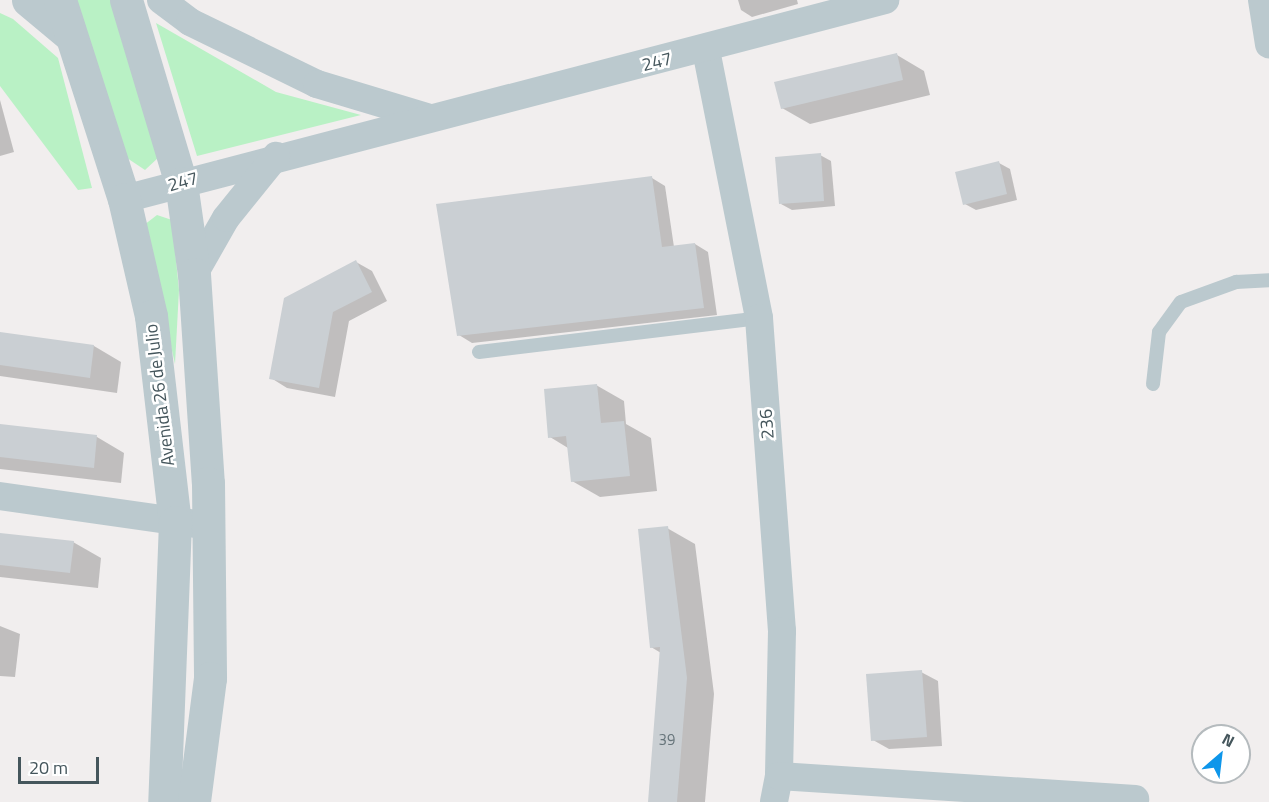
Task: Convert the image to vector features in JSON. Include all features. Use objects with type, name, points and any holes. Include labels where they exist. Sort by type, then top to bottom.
[{"type":"street","points":[[28,0],[74,38]]},
{"type":"street","name":"Avenida 26 de Julio","points":[[60,0],[124,199],[151,316],[175,522],[164,802]]},
{"type":"street","points":[[126,0],[181,183],[194,274],[208,525],[210,678],[194,802]]},
{"type":"street","points":[[161,0],[190,22],[317,84],[427,117]]},
{"type":"street","name":"247","points":[[124,199],[276,156],[706,50],[885,0]]},
{"type":"street","points":[[1262,0],[1269,44]]},
{"type":"street","name":"236","points":[[706,50],[759,318],[782,631],[776,789]]},
{"type":"street","points":[[194,274],[226,218],[276,156]]},
{"type":"street","points":[[0,496],[208,525]]},
{"type":"street","points":[[776,789],[1135,799]]},
{"type":"lane","points":[[1153,384],[1159,332],[1181,302],[1236,282],[1269,280]]},
{"type":"lane","points":[[479,352],[759,318]]},
{"type":"green space","points":[[76,0],[114,0],[159,157],[145,170],[127,158]]},
{"type":"green space","points":[[0,13],[13,19],[58,58],[92,188],[78,190],[0,86]]},
{"type":"green space","points":[[156,23],[276,92],[361,115],[197,156]]},
{"type":"green space","points":[[157,215],[172,220],[179,290],[175,364],[144,225]]},
{"type":"building","points":[[897,53],[903,80],[781,109],[774,82]]},
{"type":"building","points":[[821,153],[824,201],[779,204],[775,157]]},
{"type":"building","points":[[999,161],[1007,194],[963,205],[955,172]]},
{"type":"building","points":[[652,176],[662,247],[695,243],[704,308],[457,336],[436,204]]},
{"type":"building","points":[[356,260],[372,292],[333,312],[319,388],[269,379],[284,298]]},
{"type":"building","points":[[0,332],[94,345],[90,378],[0,365]]},
{"type":"building","points":[[597,384],[601,423],[624,421],[630,476],[571,482],[566,436],[548,438],[544,389]]},
{"type":"building","points":[[0,424],[97,435],[94,468],[0,457]]},
{"type":"building","points":[[668,526],[687,678],[677,802],[648,802],[660,647],[650,648],[638,529]]},
{"type":"building","points":[[0,533],[74,541],[70,573],[0,565]]},
{"type":"building","points":[[922,670],[927,737],[871,741],[866,674]]}]
